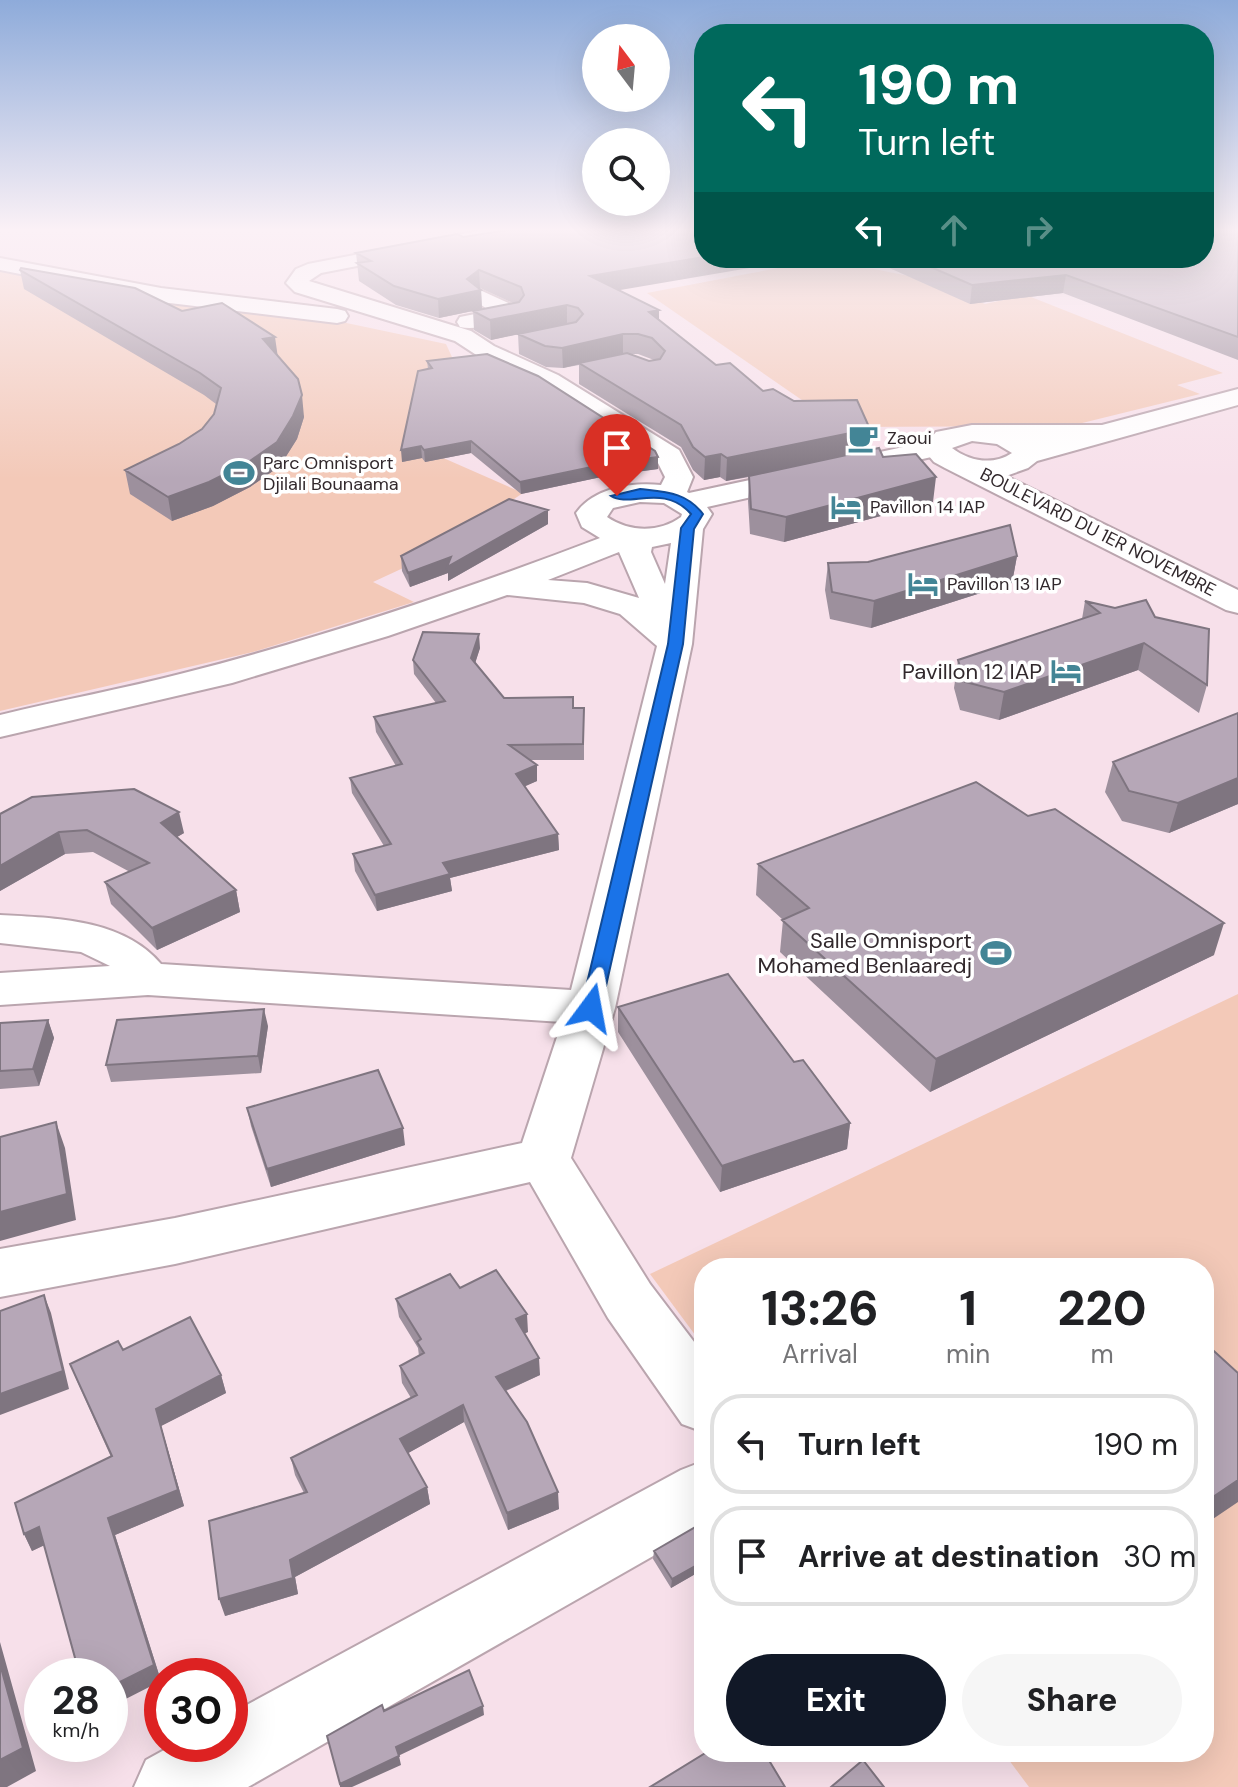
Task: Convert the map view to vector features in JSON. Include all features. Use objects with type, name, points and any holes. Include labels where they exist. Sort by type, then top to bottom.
[{"type":"street","points":[[313,312],[387,325],[486,351],[527,343]]},
{"type":"street","points":[[383,312],[463,336],[486,351],[549,380],[669,456],[679,477],[682,509],[675,644],[591,1008],[544,1159],[629,1301],[694,1390]]},
{"type":"street","points":[[434,329],[510,312]]},
{"type":"street","points":[[549,380],[589,371]]},
{"type":"street","points":[[682,509],[662,536],[636,536],[601,528],[593,521],[591,513],[603,501],[640,493],[682,509],[947,456],[976,467],[1020,460],[1102,433],[1238,397]]},
{"type":"street","points":[[947,456],[946,438],[987,434],[1102,433]]},
{"type":"street","name":"BOULEVARD DU 1ER NOVEMBRE","points":[[987,434],[1024,447],[1020,460],[1026,480],[1238,586]]},
{"type":"street","name":"BOULEVARD DU 1ER NOVEMBRE","points":[[947,456],[1238,603]]},
{"type":"street","points":[[513,583],[601,528]]},
{"type":"street","points":[[0,726],[215,677],[344,640],[513,583],[636,536]]},
{"type":"street","points":[[636,536],[635,552],[675,644]]},
{"type":"street","points":[[513,583],[587,593],[632,607],[675,644]]},
{"type":"street","points":[[0,929],[102,943],[122,951],[148,979]]},
{"type":"street","points":[[0,989],[148,979],[591,1008]]},
{"type":"street","points":[[0,1273],[175,1241],[544,1159]]},
{"type":"street","points":[[173,1787],[694,1498]]},
{"type":"shaded area","name":"Parc Omnisport Djilali Bounaama","points":[[0,312],[284,312],[446,344],[463,381],[432,453],[523,493],[427,557],[373,582],[414,602],[253,652],[0,711]]},
{"type":"shaded area","points":[[675,312],[1070,312],[1223,373],[1177,385],[1200,394],[1070,426],[841,427]]},
{"type":"shaded area","points":[[1238,994],[1238,1787],[1029,1787],[1010,1762],[1214,1762],[1214,1258],[694,1258],[694,1333],[650,1274]]},
{"type":"building","points":[[94,312],[237,312],[275,337],[263,339],[298,379],[302,395],[277,442],[247,463],[209,482],[168,497],[125,470],[179,444],[202,429],[214,414],[221,388]]},
{"type":"building","points":[[476,312],[529,312],[490,320]]},
{"type":"building","points":[[649,312],[716,365],[730,363],[763,391],[773,389],[794,401],[857,400],[870,429],[727,458],[721,454],[705,457],[693,447],[681,425],[579,363],[627,353],[649,361],[660,359],[665,351],[652,338],[623,334],[562,348],[545,346],[518,334],[576,322],[583,314]]},
{"type":"building","points":[[1170,312],[1238,312],[1238,337]]},
{"type":"building","points":[[487,354],[538,376],[655,451],[658,457],[520,482],[471,441],[424,450],[421,446],[401,450],[418,371],[432,368],[427,361]]},
{"type":"building","points":[[879,448],[883,457],[916,454],[936,477],[786,517],[751,509],[749,476]]},
{"type":"building","points":[[509,499],[548,510],[447,567],[451,557],[408,573],[401,556]]},
{"type":"building","points":[[1010,525],[1017,556],[874,601],[832,592],[828,563],[868,562]]},
{"type":"building","points":[[1146,600],[1155,617],[1209,629],[1207,685],[1144,643],[1004,692],[965,682],[958,660],[1100,613],[1085,601],[1115,608]]},
{"type":"building","points":[[423,632],[479,634],[471,658],[504,698],[573,697],[573,708],[584,708],[583,744],[509,745],[537,765],[516,774],[558,834],[443,863],[450,874],[375,895],[353,854],[391,844],[350,778],[402,764],[374,717],[445,701],[413,660]]},
{"type":"building","points":[[1238,713],[1238,778],[1178,803],[1129,791],[1113,762]]},
{"type":"building","name":"Salle Omnisport Mohamed Benlaaredj","points":[[976,782],[1028,816],[1055,809],[1224,923],[936,1059],[782,920],[809,908],[758,864]]},
{"type":"building","points":[[134,789],[179,812],[161,823],[236,890],[152,928],[105,882],[149,863],[87,830],[59,832],[0,866],[0,814],[32,797]]},
{"type":"building","points":[[728,974],[794,1062],[803,1060],[850,1123],[722,1166],[618,1007]]},
{"type":"building","points":[[264,1009],[258,1056],[106,1065],[117,1020]]},
{"type":"building","points":[[48,1020],[33,1069],[0,1071],[0,1023]]},
{"type":"building","points":[[378,1070],[403,1128],[267,1169],[247,1108]]},
{"type":"building","points":[[56,1122],[67,1194],[0,1212],[0,1137]]},
{"type":"building","points":[[496,1270],[527,1314],[516,1319],[539,1358],[496,1377],[527,1422],[558,1492],[507,1513],[463,1405],[400,1439],[427,1487],[290,1560],[293,1578],[219,1599],[209,1521],[307,1492],[291,1458],[417,1395],[400,1366],[424,1353],[417,1342],[421,1339],[396,1299],[450,1274],[460,1288]]},
{"type":"building","points":[[44,1295],[63,1371],[0,1394],[0,1311]]},
{"type":"building","points":[[190,1317],[221,1375],[156,1409],[178,1490],[108,1518],[152,1658],[144,1658],[144,1670],[128,1678],[128,1658],[75,1658],[39,1527],[24,1534],[15,1503],[112,1456],[70,1364],[118,1341],[123,1350]]},
{"type":"building","points":[[1214,1351],[1238,1373],[1238,1480],[1214,1496]]},
{"type":"building","points":[[694,1528],[694,1567],[672,1579],[654,1551]]},
{"type":"building","points":[[0,1664],[23,1748],[0,1760]]},
{"type":"building","points":[[469,1670],[483,1706],[396,1747],[399,1756],[340,1784],[327,1736],[382,1705],[384,1711]]},
{"type":"building","points":[[694,1760],[770,1762],[785,1787],[650,1787]]},
{"type":"building","points":[[865,1762],[884,1787],[831,1787]]},
{"type":"place","name":"Zaoui","points":[[863,438]]},
{"type":"place","name":"Parc Omnisport Djilali Bounaama","points":[[239,473]]},
{"type":"place","name":"Pavillon 14 IAP","points":[[846,507]]},
{"type":"place","name":"Pavillon 13 IAP","points":[[923,584]]},
{"type":"place","name":"Pavillon 12 IAP","points":[[1066,671]]},
{"type":"place","name":"Salle Omnisport Mohamed Benlaaredj","points":[[996,953]]},
{"type":"route","points":[[591,1008],[675,644],[688,528],[697,514],[693,506],[670,496],[654,493],[617,496]]}]
